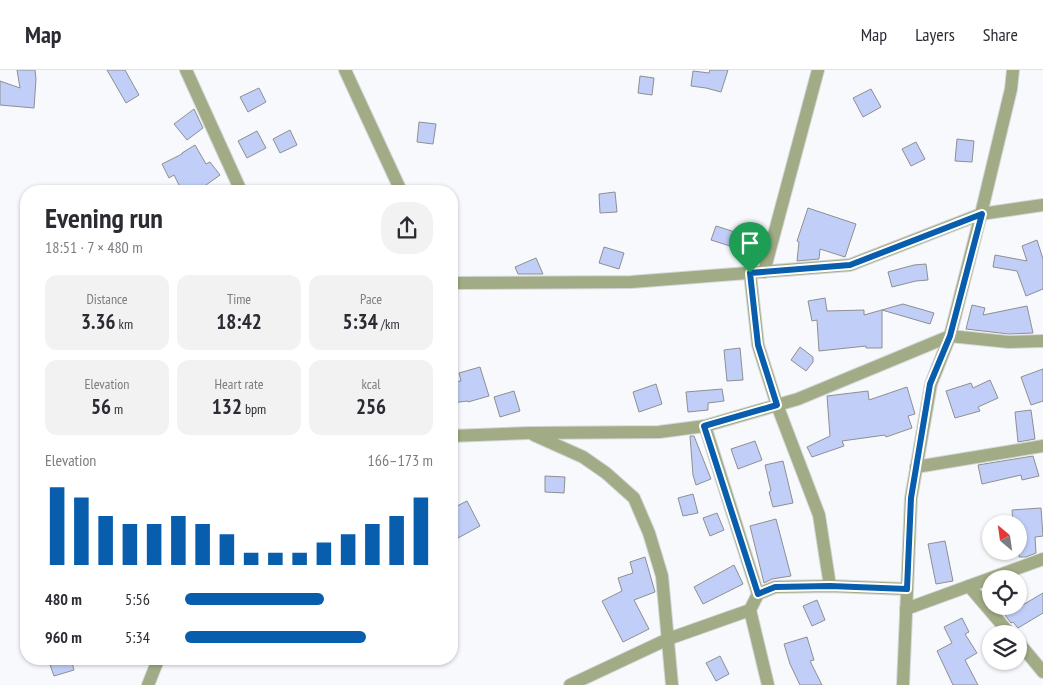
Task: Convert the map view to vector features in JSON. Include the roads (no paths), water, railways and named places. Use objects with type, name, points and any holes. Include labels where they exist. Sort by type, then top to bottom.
[{"type":"street","points":[[186,70],[238,185]]},
{"type":"street","points":[[345,70],[398,185]]},
{"type":"street","points":[[764,272],[818,70]]},
{"type":"street","points":[[903,685],[911,498],[930,384],[950,336],[982,214],[1011,89],[1013,70]]},
{"type":"street","points":[[458,283],[631,282],[850,265],[982,214],[1043,205]]},
{"type":"street","points":[[750,273],[758,345],[777,405],[819,515],[830,586]]},
{"type":"street","points":[[458,436],[659,432],[704,426],[798,398],[950,336],[1009,342],[1043,341]]},
{"type":"street","points":[[704,426],[758,594]]},
{"type":"street","points":[[529,433],[583,457],[606,473],[634,498],[649,533],[662,576],[672,685]]},
{"type":"street","points":[[916,467],[1043,446]]},
{"type":"street","points":[[906,609],[1043,559]]},
{"type":"street","points":[[768,685],[750,610],[758,594],[775,587],[830,586],[907,589]]},
{"type":"street","points":[[969,586],[1002,625]]},
{"type":"street","points":[[570,685],[668,639],[750,610]]},
{"type":"street","points":[[1027,653],[1043,672]]},
{"type":"street","points":[[148,685],[156,665]]}]
